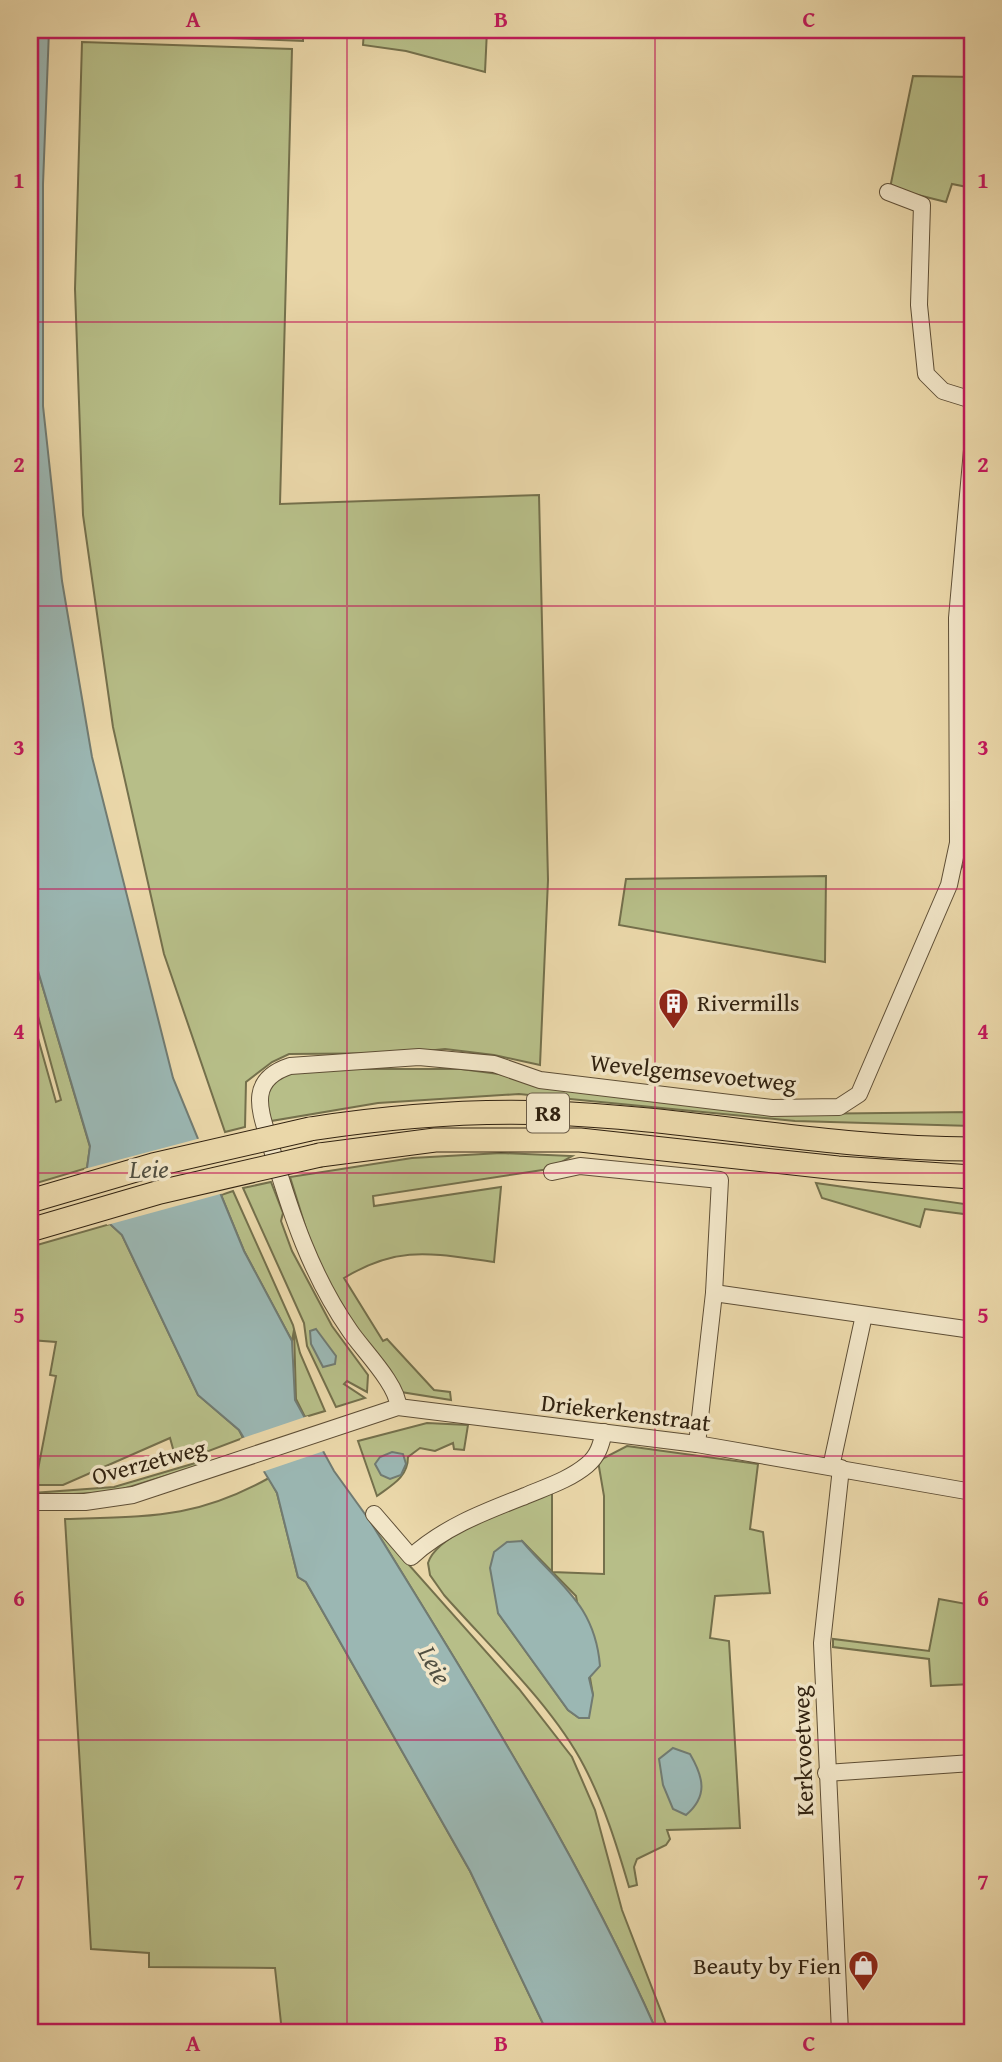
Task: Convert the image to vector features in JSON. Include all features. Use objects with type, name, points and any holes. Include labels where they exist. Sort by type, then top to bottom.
[{"type":"highway","name":"R8","points":[[30,1201],[153,1165],[310,1129],[374,1119],[547,1113],[853,1142],[972,1149]]},
{"type":"highway","name":"R8","points":[[30,1230],[160,1192],[320,1155],[435,1140],[580,1140],[967,1181]]},
{"type":"street","points":[[888,192],[922,205],[919,305],[926,374],[943,391],[972,400]]},
{"type":"street","name":"Wevelgemsevoetweg","points":[[398,1406],[395,1392],[349,1329],[306,1254],[291,1216],[261,1116],[260,1096],[264,1080],[276,1070],[290,1066],[419,1057],[494,1064],[540,1080],[772,1108],[839,1107],[859,1094],[928,926],[949,885],[958,843],[957,618],[972,450]]},
{"type":"street","points":[[552,1172],[580,1166],[720,1180],[714,1293],[697,1444]]},
{"type":"street","points":[[714,1293],[972,1330]]},
{"type":"street","name":"Kerkvoetweg","points":[[840,2032],[826,1773],[822,1620],[836,1467],[864,1315]]},
{"type":"street","name":"Driekerkenstraat","points":[[278,1448],[398,1406],[697,1444],[972,1492]]},
{"type":"street","points":[[374,1514],[411,1557],[432,1540],[473,1516],[561,1482],[589,1464],[599,1450],[604,1432]]},
{"type":"street","name":"Overzetweg","points":[[30,1502],[61,1504],[121,1497],[278,1448]]},
{"type":"street","points":[[826,1773],[972,1763]]},
{"type":"green space","points":[[303,30],[303,41],[79,32]]},
{"type":"green space","points":[[364,30],[487,30],[485,72],[406,51],[363,45]]},
{"type":"green space","points":[[82,42],[292,49],[280,504],[539,495],[548,880],[540,1065],[494,1055],[445,1049],[406,1053],[289,1054],[272,1062],[246,1082],[245,1127],[225,1132],[164,954],[113,727],[83,515],[75,289]]},
{"type":"green space","points":[[913,76],[972,77],[972,188],[952,184],[946,202],[890,188]]},
{"type":"green space","points":[[972,490],[972,852],[958,873],[960,665]]},
{"type":"green space","points":[[826,876],[825,962],[619,925],[626,879]]},
{"type":"green space","points":[[30,944],[90,1147],[87,1168],[30,1185],[30,1010],[56,1102],[61,1100],[30,987]]},
{"type":"green space","points":[[461,1069],[796,1114],[972,1112],[972,1126],[795,1121],[519,1094],[378,1103],[271,1121],[266,1094],[277,1078],[297,1071]]},
{"type":"green space","points":[[501,1153],[572,1156],[549,1169],[373,1196],[374,1206],[501,1187],[494,1262],[417,1254],[382,1260],[344,1278],[383,1341],[387,1339],[434,1390],[450,1392],[451,1400],[401,1392],[366,1344],[317,1264],[290,1177],[412,1158]]},
{"type":"green space","points":[[271,1182],[283,1213],[281,1221],[292,1251],[332,1326],[368,1375],[367,1392],[347,1381],[344,1384],[365,1398],[336,1407],[307,1346],[304,1323],[243,1188]]},
{"type":"green space","points":[[816,1183],[972,1205],[972,1215],[925,1209],[920,1227],[822,1198]]},
{"type":"green space","points":[[233,1191],[293,1325],[300,1353],[325,1411],[305,1417],[296,1399],[294,1330],[292,1341],[244,1251],[221,1195]]},
{"type":"green space","points":[[110,1224],[122,1235],[198,1395],[239,1430],[243,1438],[177,1463],[170,1438],[63,1485],[35,1485],[56,1376],[50,1375],[56,1342],[30,1340],[30,1247]]},
{"type":"green space","points":[[427,1423],[468,1425],[464,1450],[454,1449],[453,1443],[435,1451],[420,1448],[408,1457],[405,1470],[398,1480],[377,1496],[358,1441]]},
{"type":"green space","points":[[627,1446],[758,1464],[750,1529],[763,1532],[770,1593],[715,1596],[710,1638],[729,1641],[740,1828],[667,1830],[670,1839],[666,1845],[637,1859],[634,1867],[637,1885],[629,1887],[604,1810],[571,1744],[538,1699],[444,1595],[430,1575],[428,1563],[435,1551],[463,1530],[552,1492],[552,1572],[604,1574],[604,1496],[598,1461]],"holes":[[[522,1541],[576,1596],[593,1695],[578,1717],[568,1710],[498,1613]]]},
{"type":"green space","points":[[199,1462],[201,1465],[113,1492],[33,1496],[33,1493],[114,1487]]},
{"type":"green space","points":[[269,1478],[277,1493],[298,1577],[306,1582],[470,1871],[547,2032],[282,2032],[275,1968],[149,1967],[149,1953],[91,1949],[65,1519],[146,1516],[193,1509],[242,1492]]},
{"type":"green space","points":[[370,1521],[519,1689],[572,1757],[595,1810],[622,1910],[669,2032],[657,2032],[559,1836]]},
{"type":"green space","points":[[939,1599],[972,1605],[972,1684],[931,1686],[929,1659],[833,1647],[833,1639],[929,1651]]},
{"type":"water","name":"Leie","points":[[30,30],[49,30],[43,184],[43,406],[62,581],[92,757],[173,1078],[244,1251],[292,1341],[295,1400],[334,1471],[370,1521],[523,1772],[593,1900],[657,2032],[547,2032],[470,1871],[306,1582],[298,1577],[277,1493],[239,1430],[198,1395],[122,1235],[110,1224],[87,1168],[90,1146],[30,944]]},
{"type":"water","points":[[316,1329],[336,1356],[335,1364],[323,1367],[311,1344],[310,1331]]},
{"type":"water","points":[[392,1452],[403,1454],[406,1464],[401,1475],[390,1479],[381,1475],[375,1464],[380,1457]]},
{"type":"water","points":[[522,1541],[573,1597],[591,1626],[600,1666],[589,1678],[593,1695],[589,1718],[579,1718],[568,1710],[498,1613],[490,1568],[494,1552],[507,1542]]},
{"type":"water","points":[[673,1748],[690,1754],[701,1779],[701,1794],[686,1815],[673,1809],[663,1785],[659,1759]]},
{"type":"pier","points":[[201,1138],[224,1193],[107,1225],[84,1169]]},
{"type":"pier","points":[[308,1416],[327,1450],[259,1473],[240,1439]]},
{"type":"place","name":"Rivermills","points":[[674,1030]]},
{"type":"place","name":"Beauty by Fien","points":[[864,1993]]}]
